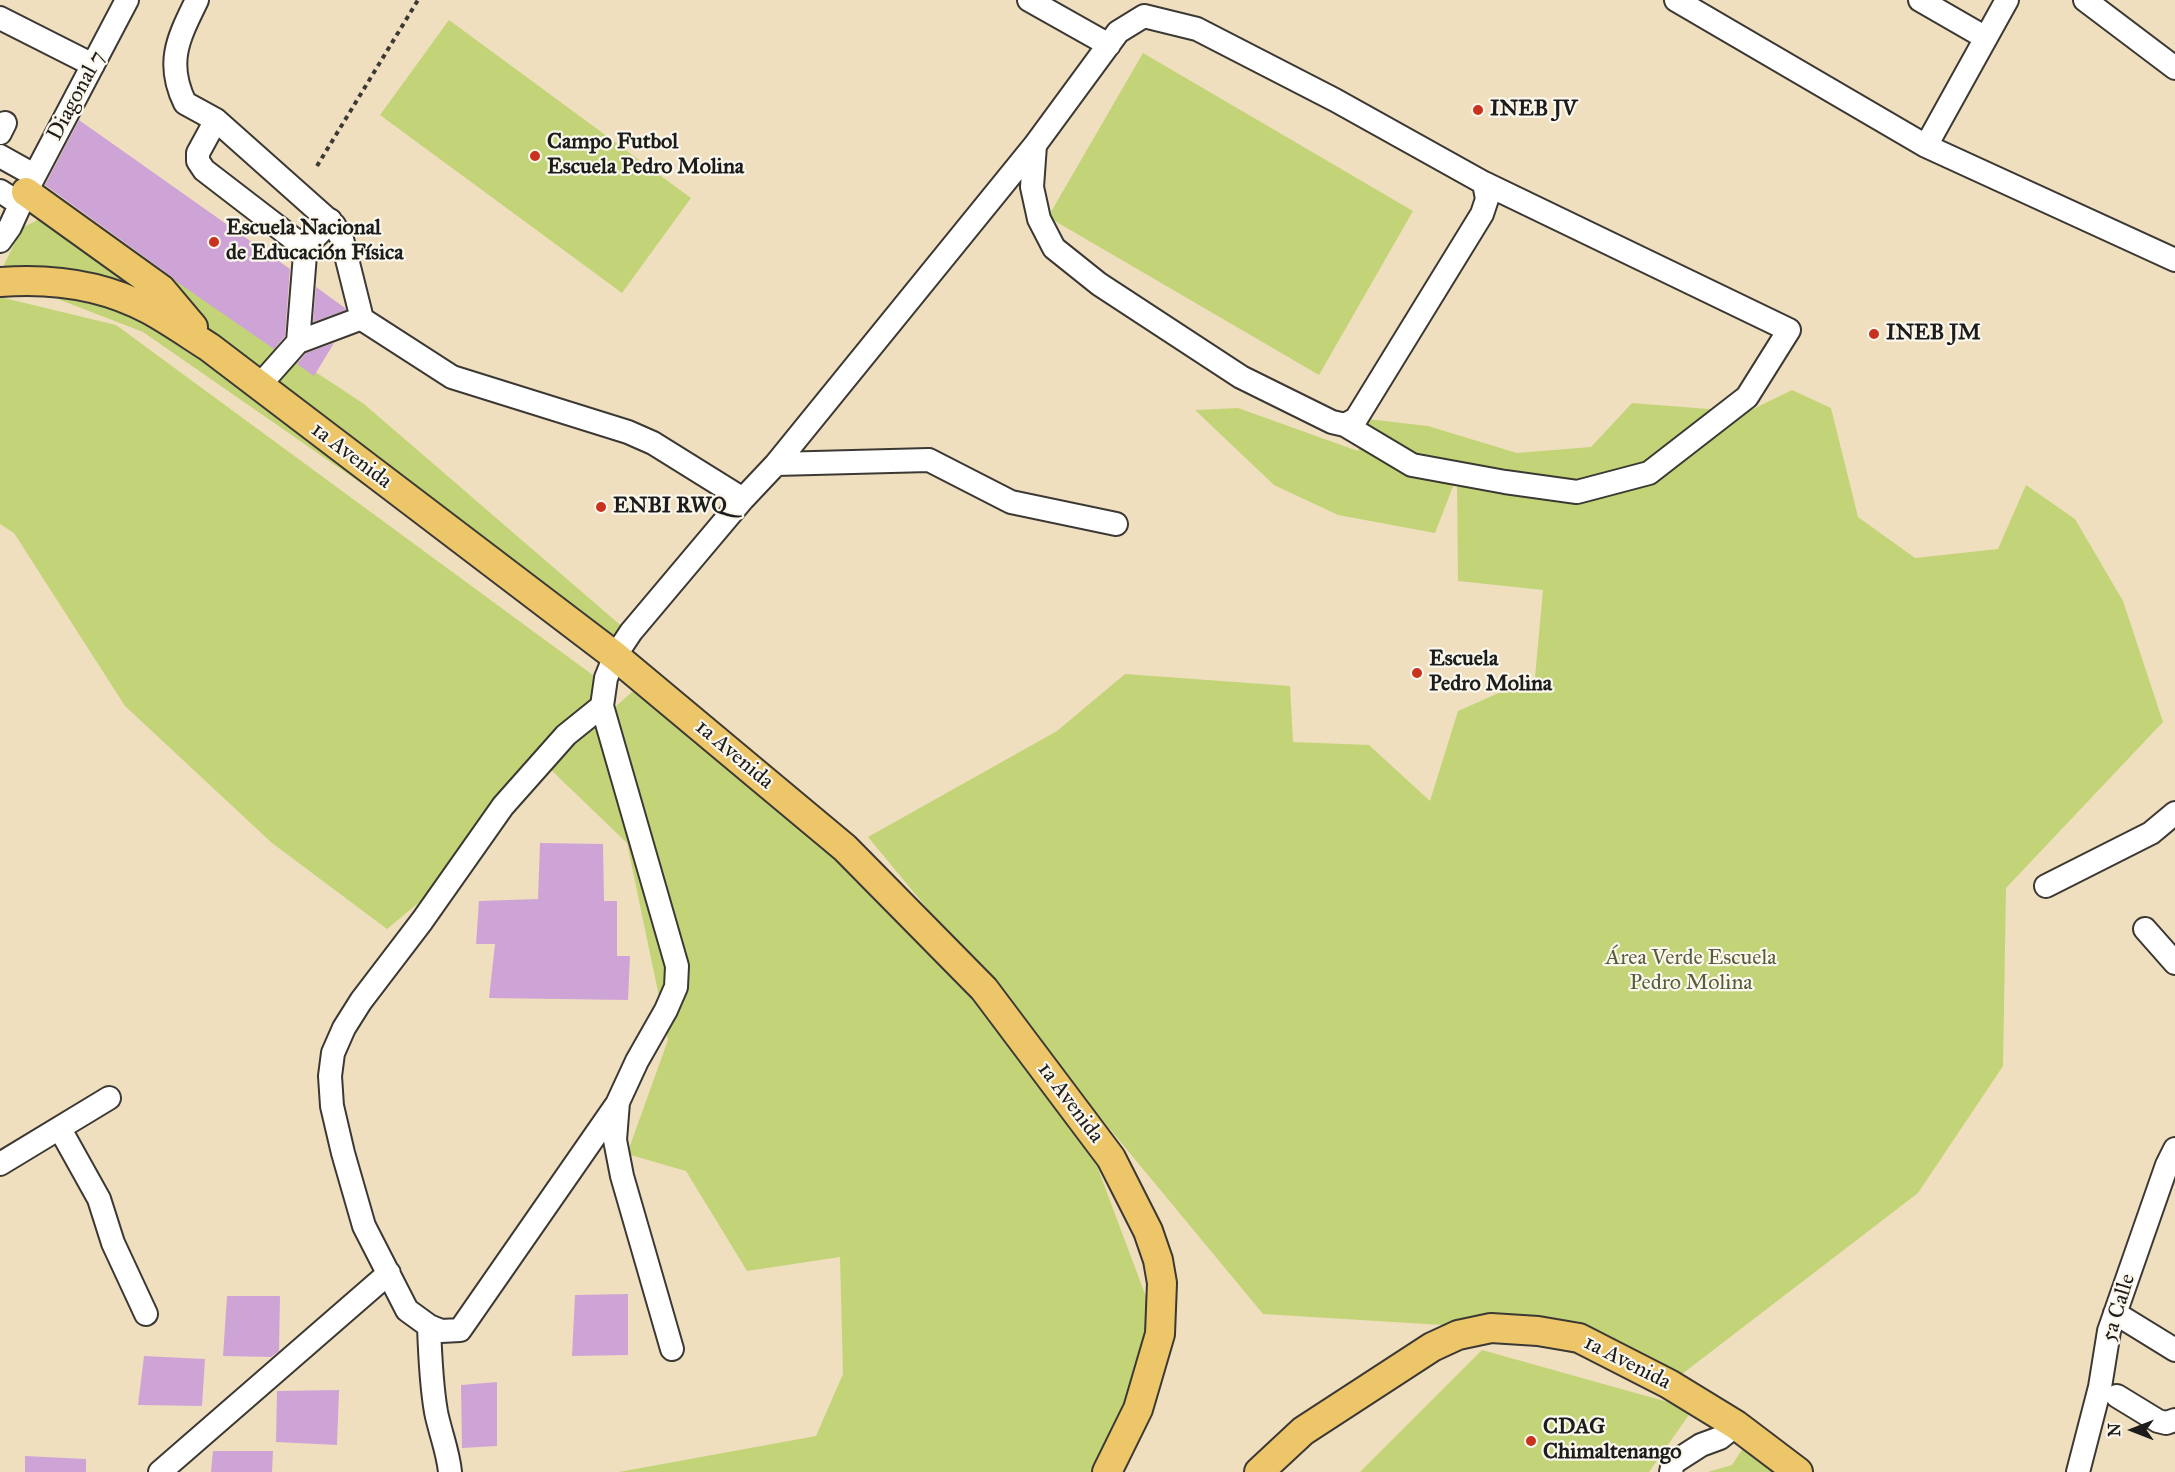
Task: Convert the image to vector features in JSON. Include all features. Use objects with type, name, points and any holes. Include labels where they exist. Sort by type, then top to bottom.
[{"type":"main road","points":[[20,190],[160,289],[209,347]]},
{"type":"main road","name":"1a Avenida","points":[[0,282],[27,280],[54,282],[93,288],[126,298],[151,310],[209,347],[615,656],[854,856],[984,988],[1111,1158],[1148,1231],[1158,1260],[1162,1283],[1160,1334],[1148,1378],[1129,1430],[1107,1472]]},
{"type":"main road","name":"1a Avenida","points":[[1259,1472],[1303,1431],[1432,1347],[1458,1335],[1491,1328],[1538,1331],[1579,1338],[1670,1384],[1736,1425],[1798,1472]]},
{"type":"street","name":"Diagonal 7","points":[[0,241],[10,227],[20,190],[93,65],[127,0]]},
{"type":"street","points":[[197,0],[176,45],[174,62],[175,76],[185,103],[216,120],[330,220],[342,239],[362,318],[377,330],[452,377],[628,432],[653,443],[743,499]]},
{"type":"street","points":[[1029,0],[1109,45]]},
{"type":"street","points":[[1676,0],[1926,146],[2175,260]]},
{"type":"street","points":[[1920,0],[1986,38]]},
{"type":"street","points":[[1926,146],[2007,0]]},
{"type":"street","points":[[2085,0],[2175,68]]},
{"type":"street","points":[[602,706],[566,735],[504,806],[422,921],[361,1001],[344,1028],[333,1053],[330,1076],[332,1106],[364,1226],[407,1310],[441,1332],[460,1330],[618,1102],[676,987],[677,966],[602,706],[606,678],[615,656],[631,632],[743,499],[776,464],[1035,146],[1118,32],[1144,16],[1197,29],[1335,100],[1484,183],[1789,330],[1747,397],[1649,473],[1577,492],[1412,465],[1345,425],[1332,422],[1241,377],[1099,284],[1054,248],[1039,219],[1032,187],[1035,146]]},
{"type":"street","points":[[0,18],[93,65]]},
{"type":"street","points":[[216,120],[198,153],[198,161],[204,170],[295,240],[306,242],[315,238],[330,220]]},
{"type":"street","points":[[0,156],[20,190]]},
{"type":"street","points":[[1345,425],[1356,418],[1482,214],[1487,199],[1484,183]]},
{"type":"street","points":[[298,342],[306,242]]},
{"type":"street","points":[[259,386],[298,342],[362,318]]},
{"type":"street","points":[[776,464],[929,460],[1011,502],[1116,524]]},
{"type":"street","points":[[2046,886],[2151,833],[2175,813]]},
{"type":"street","points":[[2145,929],[2175,963]]},
{"type":"street","points":[[0,1164],[109,1098]]},
{"type":"street","points":[[618,1102],[615,1140],[622,1176],[672,1349]]},
{"type":"street","points":[[60,1128],[99,1199],[113,1243],[146,1314]]},
{"type":"street","name":"5a Calle","points":[[2078,1472],[2100,1387],[2109,1331],[2167,1165],[2175,1149]]},
{"type":"street","points":[[160,1472],[388,1273]]},
{"type":"street","points":[[2115,1313],[2175,1350]]},
{"type":"street","points":[[429,1326],[430,1371],[436,1414],[448,1454],[450,1472]]},
{"type":"street","points":[[2117,1395],[2158,1421],[2166,1423],[2175,1420]]},
{"type":"street","points":[[1671,1472],[1673,1463],[1701,1445],[1720,1438],[1736,1425]]},
{"type":"path","points":[[317,166],[418,0]]},
{"type":"green space","name":"Campo Futbol Escuela Pedro Molina","points":[[449,20],[691,198],[622,293],[380,115]]},
{"type":"green space","points":[[1143,53],[1413,211],[1319,375],[1048,217]]},
{"type":"green space","points":[[64,206],[364,404],[640,642],[616,660],[143,332],[37,291],[0,273],[22,228]]},
{"type":"green space","points":[[0,297],[116,325],[605,684],[518,781],[446,880],[387,929],[272,843],[125,706],[14,533],[0,524]]},
{"type":"green space","name":"Área Verde Escuela Pedro Molina","points":[[1792,390],[1831,408],[1858,517],[1915,558],[1998,549],[2026,485],[2075,519],[2123,601],[2163,722],[2006,888],[2003,1066],[1918,1193],[1669,1384],[1491,1328],[1263,1314],[868,837],[1057,731],[1125,674],[1290,686],[1293,742],[1369,745],[1430,801],[1458,711],[1535,677],[1543,590],[1458,581],[1457,476],[1435,533],[1338,515],[1274,485],[1195,410],[1238,408],[1358,451],[1367,419],[1428,426],[1517,453],[1591,447],[1632,403],[1747,412]]},
{"type":"green space","points":[[643,682],[842,866],[981,1008],[1097,1166],[1160,1334],[1095,1472],[619,1472],[816,1436],[843,1374],[840,1257],[747,1271],[686,1171],[627,1154],[668,1040],[627,843],[548,767]]},
{"type":"green space","name":"CDAG Chimaltenango","points":[[1482,1350],[1693,1409],[1649,1472],[1360,1472]]},
{"type":"green space","points":[[1749,1439],[1793,1472],[1708,1472],[1732,1465]]},
{"type":"building","points":[[79,120],[290,269],[285,336],[274,349],[177,282],[45,185]]},
{"type":"building","points":[[316,287],[345,308],[346,310],[313,322]]},
{"type":"building","points":[[334,343],[314,376],[297,364],[306,353]]},
{"type":"building","points":[[540,843],[603,844],[604,901],[617,901],[617,956],[630,956],[628,1000],[489,998],[495,944],[476,944],[479,901],[538,899]]},
{"type":"building","points":[[628,1294],[628,1355],[572,1356],[575,1295]]},
{"type":"building","points":[[227,1296],[280,1296],[279,1351],[271,1357],[223,1356]]},
{"type":"building","points":[[144,1356],[205,1359],[202,1406],[138,1405]]},
{"type":"building","points":[[497,1382],[497,1446],[462,1448],[461,1385]]},
{"type":"building","points":[[339,1390],[337,1445],[276,1442],[277,1391]]},
{"type":"building","points":[[213,1451],[273,1451],[272,1472],[211,1472]]},
{"type":"building","points":[[25,1456],[86,1459],[86,1472],[25,1472]]},
{"type":"place","name":"INEB JV","points":[[1478,110]]},
{"type":"place","name":"Campo Futbol Escuela Pedro Molina","points":[[535,156]]},
{"type":"place","name":"Escuela Nacional de Educación Física","points":[[214,242]]},
{"type":"place","name":"INEB JM","points":[[1874,334]]},
{"type":"place","name":"ENBI RWQ","points":[[601,507]]},
{"type":"place","name":"Escuela Pedro Molina","points":[[1417,673]]},
{"type":"place","name":"CDAG Chimaltenango","points":[[1531,1441]]}]
